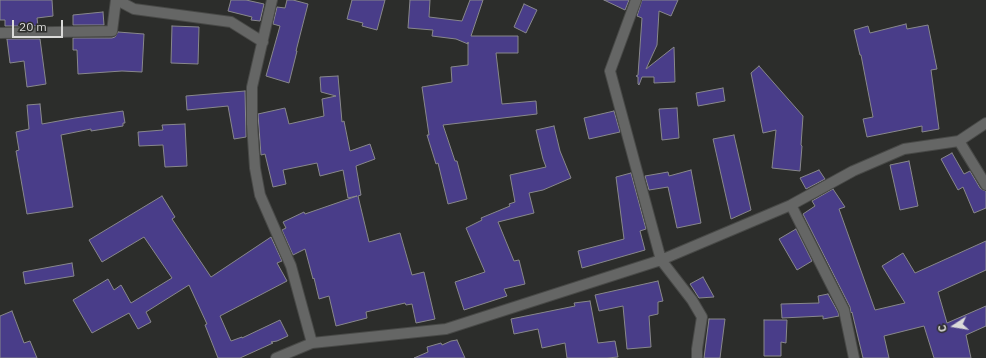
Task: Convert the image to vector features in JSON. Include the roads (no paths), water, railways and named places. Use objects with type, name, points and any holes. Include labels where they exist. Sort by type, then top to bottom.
[{"type":"street","points":[[0,33],[112,31],[116,0],[134,9],[232,22],[263,42]]},
{"type":"street","points":[[272,0],[252,87],[252,124],[255,168],[260,195],[291,266],[312,343]]},
{"type":"street","points":[[636,0],[610,71],[661,260],[692,300],[702,317],[697,358]]},
{"type":"street","points":[[280,357],[312,343],[446,329],[661,260],[791,205],[853,171],[904,149],[959,141],[986,123]]},
{"type":"street","points":[[959,141],[986,185]]},
{"type":"street","points":[[791,205],[844,310],[854,358]]}]
